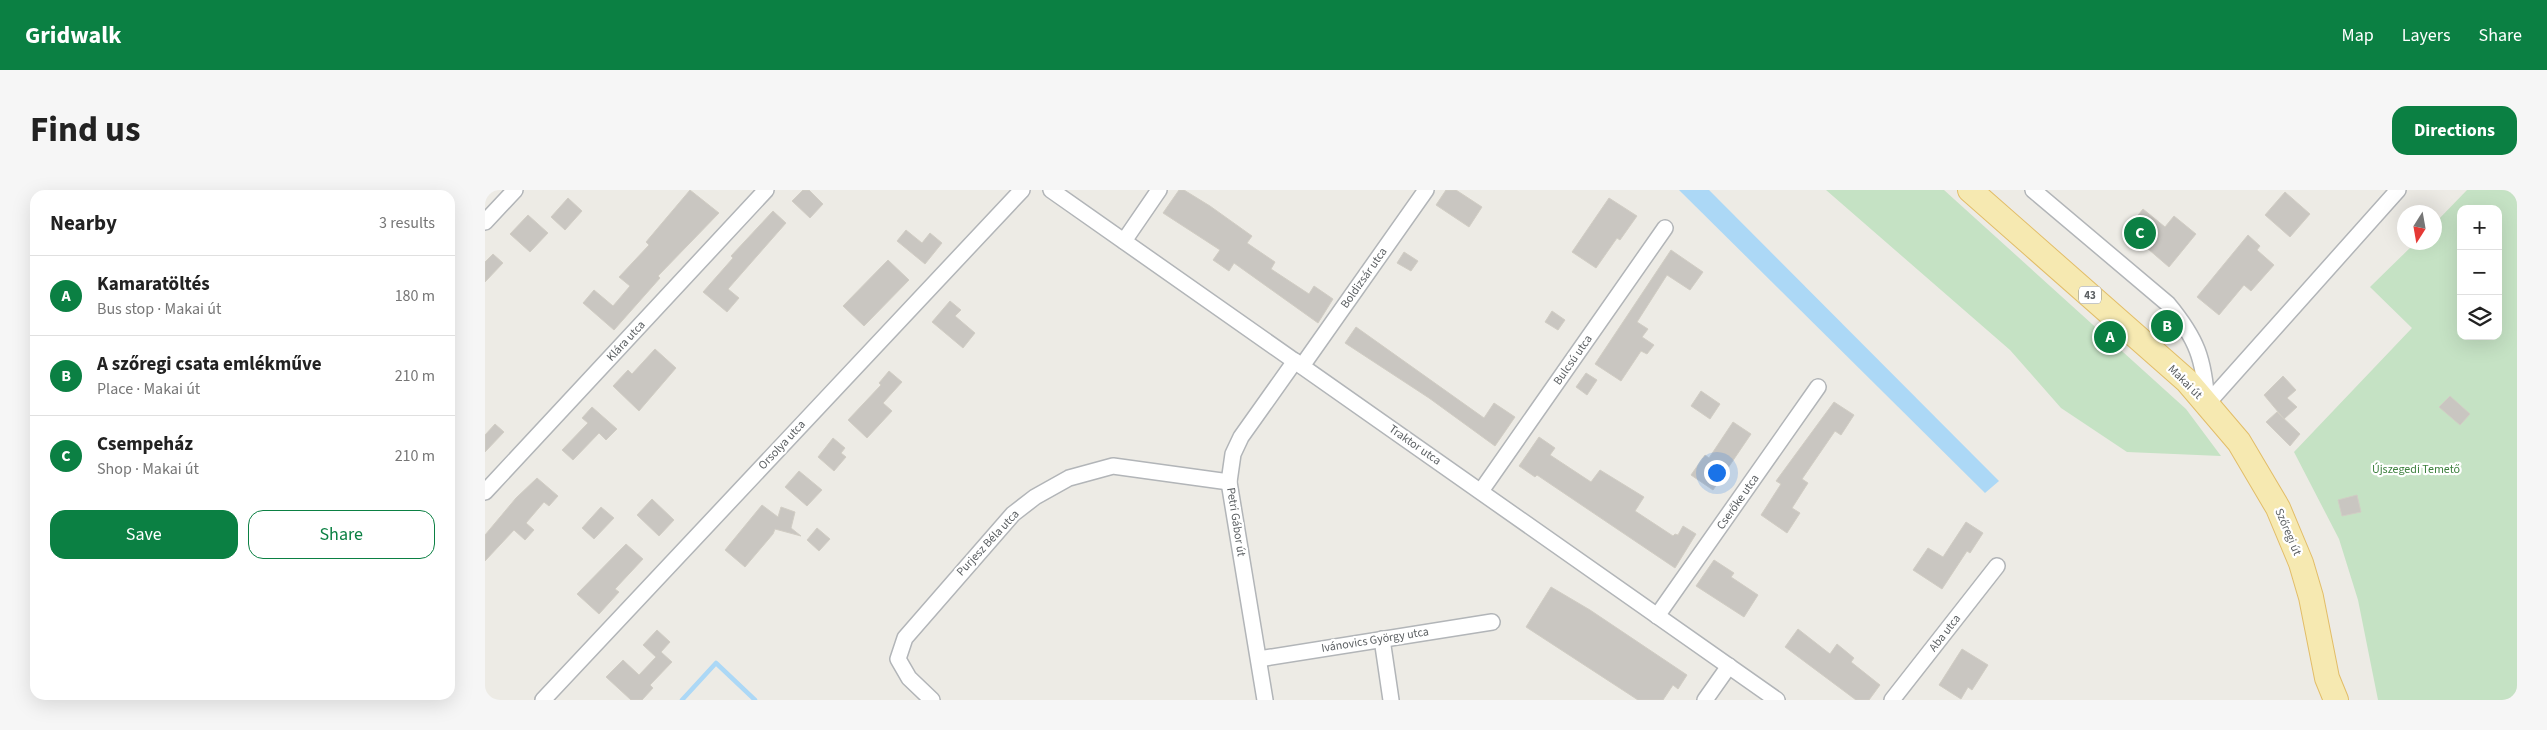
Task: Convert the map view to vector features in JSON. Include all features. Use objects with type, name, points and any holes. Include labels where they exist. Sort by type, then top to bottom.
[{"type":"main road","name":"Makai út","points":[[1970,190],[2167,363],[2207,404]]},
{"type":"main road","name":"Szőregi út","points":[[2207,404],[2249,458],[2278,508],[2301,563],[2308,588],[2327,689],[2336,700]]},
{"type":"street","points":[[485,222],[515,190]]},
{"type":"street","name":"Klára utca","points":[[485,492],[766,190]]},
{"type":"street","name":"Orsolya utca","points":[[543,700],[1022,190]]},
{"type":"street","name":"Traktor utca","points":[[1051,190],[1777,700]]},
{"type":"street","points":[[1124,241],[1159,190]]},
{"type":"street","name":"Boldizsár utca","points":[[1298,363],[1426,190]]},
{"type":"street","name":"Makai út","points":[[2033,190],[2174,311],[2186,325],[2198,348],[2205,372],[2207,404]]},
{"type":"street","points":[[2207,404],[2398,190]]},
{"type":"street","name":"Bulcsú utca","points":[[1481,491],[1665,228]]},
{"type":"street","name":"Petri Gábor út","points":[[1265,700],[1229,482],[1233,454],[1241,437],[1298,363]]},
{"type":"street","name":"Cserőke utca","points":[[1657,616],[1818,388]]},
{"type":"street","name":"Purjesz Béla utca","points":[[932,700],[909,678],[898,659],[905,638],[995,532],[1035,497],[1061,483],[1090,471],[1113,466],[1229,482]]},
{"type":"street","name":"Aba utca","points":[[1892,700],[1997,566]]},
{"type":"street","name":"Ivánovics György utca","points":[[1259,659],[1492,622]]},
{"type":"street","points":[[1382,639],[1391,700]]},
{"type":"street","points":[[1705,700],[1729,666]]},
{"type":"green space","points":[[1826,190],[1944,190],[2186,409],[2221,456],[2127,452],[2061,408],[2010,350]]},
{"type":"green space","name":"Újszegedi Temető","points":[[2467,190],[2517,190],[2517,700],[2378,700],[2358,600],[2339,539],[2294,452],[2412,328],[2370,287],[2408,250],[2442,250],[2442,216]]},
{"type":"water","points":[[1679,190],[1709,190],[1999,481],[1985,493]]},
{"type":"building","points":[[690,190],[719,213],[658,276],[660,278],[614,330],[583,303],[594,290],[613,306],[630,286],[619,277],[649,245],[646,242]]},
{"type":"building","points":[[803,190],[809,190],[823,204],[810,218],[792,201]]},
{"type":"building","points":[[1179,190],[1184,190],[1210,206],[1252,236],[1247,243],[1275,262],[1271,269],[1309,294],[1314,286],[1333,299],[1318,323],[1234,263],[1229,271],[1213,260],[1220,250],[1163,213]]},
{"type":"building","points":[[1446,190],[1456,190],[1482,207],[1469,227],[1436,205]]},
{"type":"building","points":[[2285,192],[2310,214],[2290,237],[2265,215]]},
{"type":"building","points":[[568,198],[582,211],[565,230],[551,217]]},
{"type":"building","points":[[1609,198],[1637,216],[1620,240],[1617,238],[1596,268],[1572,252]]},
{"type":"building","points":[[2143,209],[2165,227],[2174,216],[2196,234],[2169,267],[2126,230]]},
{"type":"building","points":[[773,211],[786,223],[728,289],[739,298],[727,312],[703,292],[733,258],[731,256]]},
{"type":"building","points":[[528,215],[548,233],[530,252],[510,234]]},
{"type":"building","points":[[906,230],[922,243],[930,233],[942,243],[925,264],[897,241]]},
{"type":"building","points":[[2248,235],[2260,246],[2257,250],[2274,265],[2251,291],[2244,285],[2219,315],[2197,297]]},
{"type":"building","points":[[1671,250],[1703,272],[1690,290],[1667,275],[1637,322],[1648,329],[1642,337],[1654,345],[1647,354],[1641,351],[1621,381],[1595,364]]},
{"type":"building","points":[[1404,252],[1418,261],[1411,271],[1397,263]]},
{"type":"building","points":[[493,254],[503,263],[485,282],[485,262]]},
{"type":"building","points":[[888,260],[909,280],[864,326],[843,306]]},
{"type":"building","points":[[950,301],[961,310],[955,316],[975,333],[963,348],[932,322]]},
{"type":"building","points":[[1552,311],[1565,320],[1558,330],[1545,322]]},
{"type":"building","points":[[1356,327],[1484,418],[1494,403],[1515,417],[1495,446],[1429,398],[1345,343]]},
{"type":"building","points":[[655,349],[676,368],[639,411],[613,386],[628,370],[632,374]]},
{"type":"building","points":[[889,371],[902,382],[883,403],[892,411],[867,438],[848,420],[881,385],[879,383]]},
{"type":"building","points":[[1586,373],[1597,380],[1587,395],[1576,387]]},
{"type":"building","points":[[2283,376],[2296,390],[2287,398],[2297,407],[2284,419],[2264,395]]},
{"type":"building","points":[[1701,391],[1720,404],[1710,419],[1691,406]]},
{"type":"building","points":[[2450,396],[2470,414],[2460,425],[2439,407]]},
{"type":"building","points":[[1834,402],[1854,415],[1841,435],[1835,431],[1802,479],[1808,483],[1792,508],[1800,513],[1787,533],[1761,515],[1781,484],[1776,481]]},
{"type":"building","points":[[592,407],[617,429],[606,440],[599,433],[573,460],[562,450],[588,423],[582,418]]},
{"type":"building","points":[[2277,412],[2300,434],[2290,446],[2266,422]]},
{"type":"building","points":[[1733,422],[1751,434],[1713,490],[1691,475],[1705,455],[1709,458]]},
{"type":"building","points":[[495,424],[504,432],[485,452],[485,435]]},
{"type":"building","points":[[1539,437],[1555,448],[1550,455],[1591,482],[1600,470],[1644,497],[1635,511],[1673,536],[1675,534],[1678,535],[1683,526],[1696,534],[1675,568],[1537,475],[1535,477],[1519,466]]},
{"type":"building","points":[[833,438],[845,448],[841,453],[846,457],[834,471],[818,457]]},
{"type":"building","points":[[799,471],[822,490],[807,506],[785,487]]},
{"type":"building","points":[[537,478],[558,496],[549,506],[544,502],[526,523],[534,530],[525,540],[514,530],[485,561],[485,535],[516,498]]},
{"type":"building","points":[[2357,495],[2361,512],[2342,516],[2338,500]]},
{"type":"building","points":[[652,499],[674,520],[659,536],[637,515]]},
{"type":"building","points":[[762,505],[778,517],[781,507],[795,512],[791,528],[801,536],[775,529],[773,534],[745,567],[725,550]]},
{"type":"building","points":[[601,507],[614,518],[594,539],[582,528]]},
{"type":"building","points":[[1966,522],[1983,533],[1970,553],[1967,551],[1942,589],[1913,570],[1928,548],[1943,557]]},
{"type":"building","points":[[817,528],[830,539],[819,551],[807,540]]},
{"type":"building","points":[[626,544],[643,559],[615,589],[619,592],[599,614],[577,594]]},
{"type":"building","points":[[1714,560],[1734,573],[1731,577],[1758,595],[1744,617],[1696,586]]},
{"type":"building","points":[[1551,587],[1590,610],[1687,675],[1678,689],[1673,685],[1663,700],[1638,700],[1526,627]]},
{"type":"building","points":[[1798,629],[1830,654],[1837,644],[1854,658],[1851,662],[1880,685],[1869,700],[1856,700],[1785,647]]},
{"type":"building","points":[[657,630],[670,642],[661,652],[672,662],[650,685],[653,688],[642,700],[631,700],[606,677],[623,660],[639,675],[656,657],[643,645]]},
{"type":"building","points":[[1962,649],[1988,665],[1972,690],[1968,687],[1961,699],[1939,685]]},
{"type":"waterway","points":[[682,700],[716,663],[755,700]]},
{"type":"place","name":"Csempeház","points":[[2140,233]]},
{"type":"place","name":"A szőregi csata emlékműve","points":[[2167,326]]},
{"type":"place","name":"Kamaratöltés","points":[[2110,337]]}]
